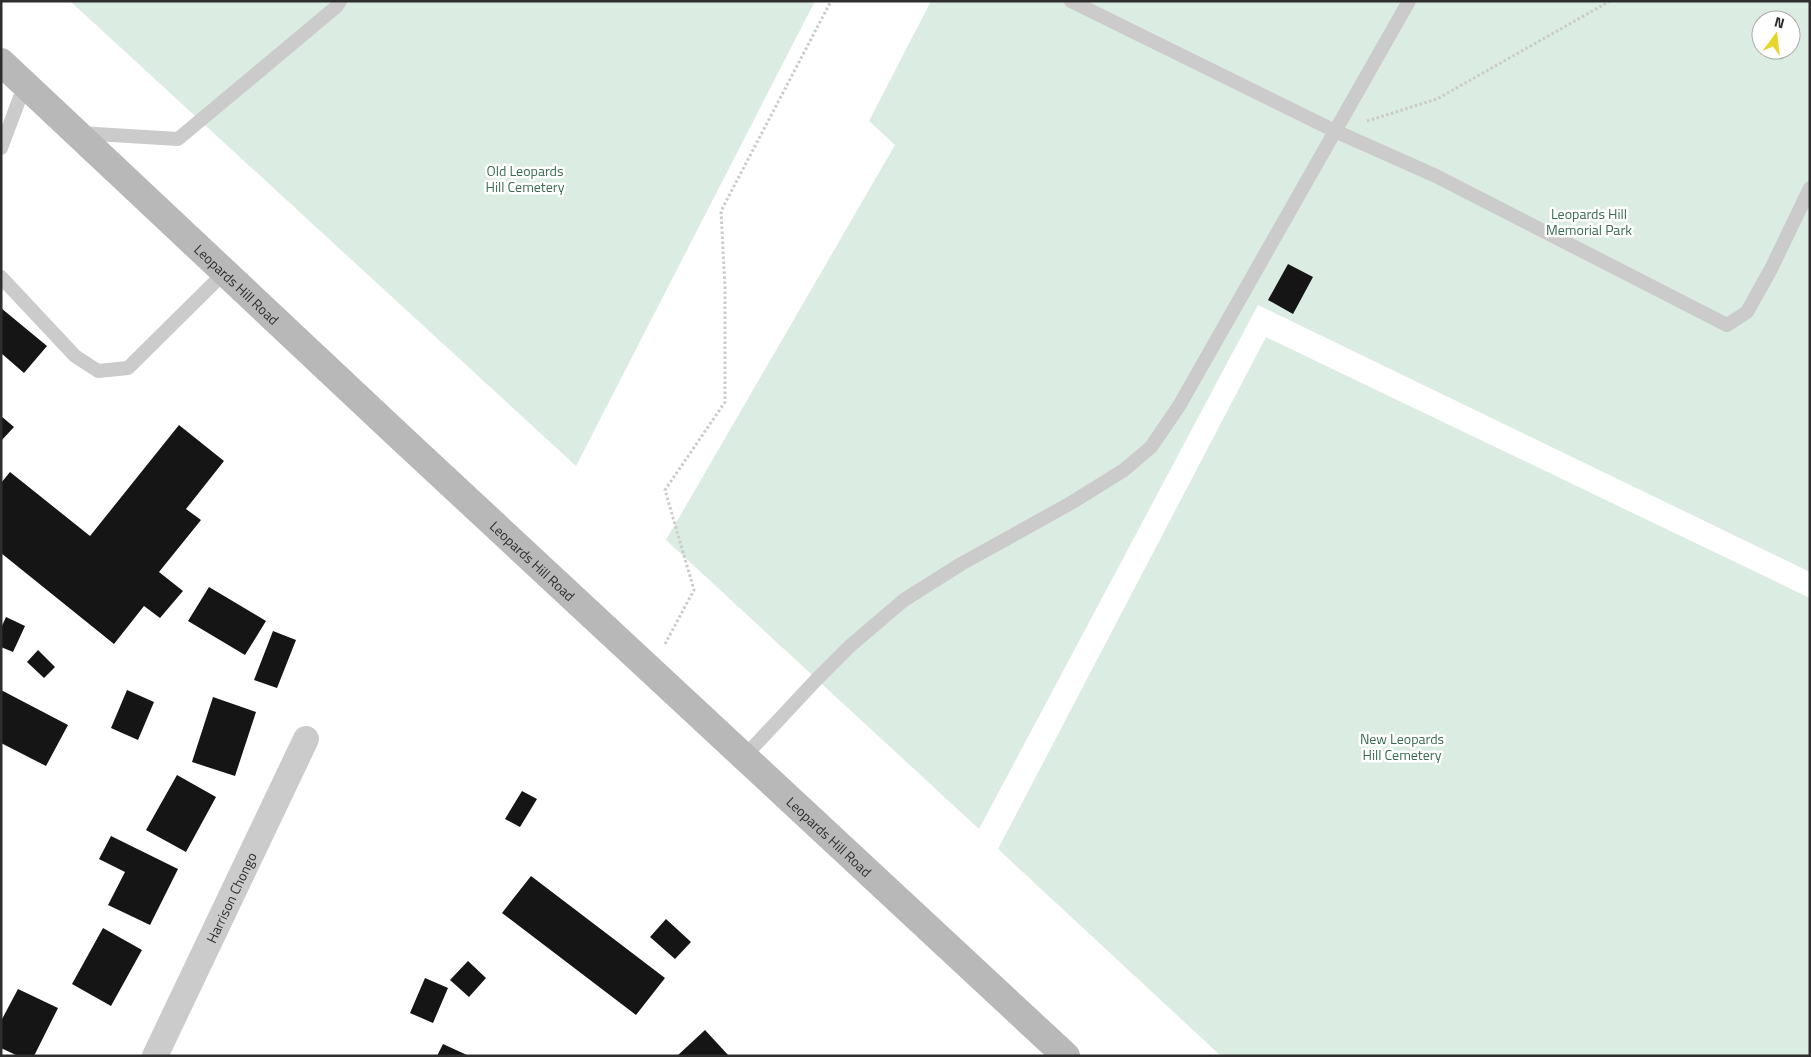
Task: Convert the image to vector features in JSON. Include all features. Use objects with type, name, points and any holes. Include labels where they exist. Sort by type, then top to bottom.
[{"type":"main road","name":"Leopards Hill Road","points":[[1,62],[224,273],[1066,1056]]},
{"type":"street","name":"Harrison Chongo","points":[[155,1056],[306,739]]},
{"type":"lane","points":[[77,133],[178,139],[336,7],[340,1]]},
{"type":"lane","points":[[1071,1],[1335,131],[1436,176],[1727,325],[1747,312],[1771,269],[1810,188]]},
{"type":"lane","points":[[744,757],[850,646],[904,600],[961,564],[1124,470],[1151,447],[1179,406],[1409,1]]},
{"type":"lane","points":[[1,148],[25,84]]},
{"type":"lane","points":[[1,277],[75,356],[98,371],[128,368],[224,273]]},
{"type":"path","points":[[651,671],[694,590],[665,490],[725,402],[725,287],[721,211],[831,1]]},
{"type":"path","points":[[1335,131],[1437,99],[1610,1]]},
{"type":"green space","name":"Old Leopards Hill Cemetery","points":[[70,1],[815,1],[576,466]]},
{"type":"green space","name":"Leopards Hill Memorial Park","points":[[931,1],[1810,1],[1810,572],[1258,305],[979,829],[666,540],[895,145],[869,121]]},
{"type":"green space","name":"New Leopards Hill Cemetery","points":[[1266,337],[1810,598],[1810,1056],[1221,1056],[998,849]]},
{"type":"building","points":[[1288,264],[1313,277],[1293,314],[1268,300]]},
{"type":"building","points":[[1,308],[47,346],[24,373],[1,353]]},
{"type":"building","points":[[1,416],[14,427],[1,441]]},
{"type":"building","points":[[179,425],[224,461],[186,509],[201,520],[159,572],[183,591],[160,618],[144,606],[114,644],[1,553],[1,483],[10,472],[90,536]]},
{"type":"building","points":[[209,587],[266,621],[245,655],[188,621]]},
{"type":"building","points":[[6,617],[25,626],[13,652],[1,647],[1,628]]},
{"type":"building","points":[[273,631],[296,640],[277,688],[254,680]]},
{"type":"building","points":[[38,650],[55,667],[44,678],[27,662]]},
{"type":"building","points":[[1,690],[68,725],[46,766],[1,743]]},
{"type":"building","points":[[127,690],[154,702],[138,740],[111,728]]},
{"type":"building","points":[[213,697],[256,712],[235,776],[192,762]]},
{"type":"building","points":[[177,775],[216,797],[186,852],[146,830]]},
{"type":"building","points":[[522,791],[537,799],[520,827],[505,819]]},
{"type":"building","points":[[111,836],[178,869],[150,925],[108,905],[125,872],[99,859]]},
{"type":"building","points":[[531,876],[665,978],[636,1015],[502,913]]},
{"type":"building","points":[[666,919],[691,942],[675,959],[650,937]]},
{"type":"building","points":[[103,928],[142,950],[111,1006],[72,984]]},
{"type":"building","points":[[468,961],[486,978],[469,997],[450,980]]},
{"type":"building","points":[[425,978],[448,988],[433,1023],[410,1013]]},
{"type":"building","points":[[18,989],[58,1008],[34,1056],[18,1056],[1,1048],[1,1021]]},
{"type":"building","points":[[705,1030],[729,1056],[677,1056]]},
{"type":"building","points":[[443,1044],[469,1056],[437,1056]]}]
